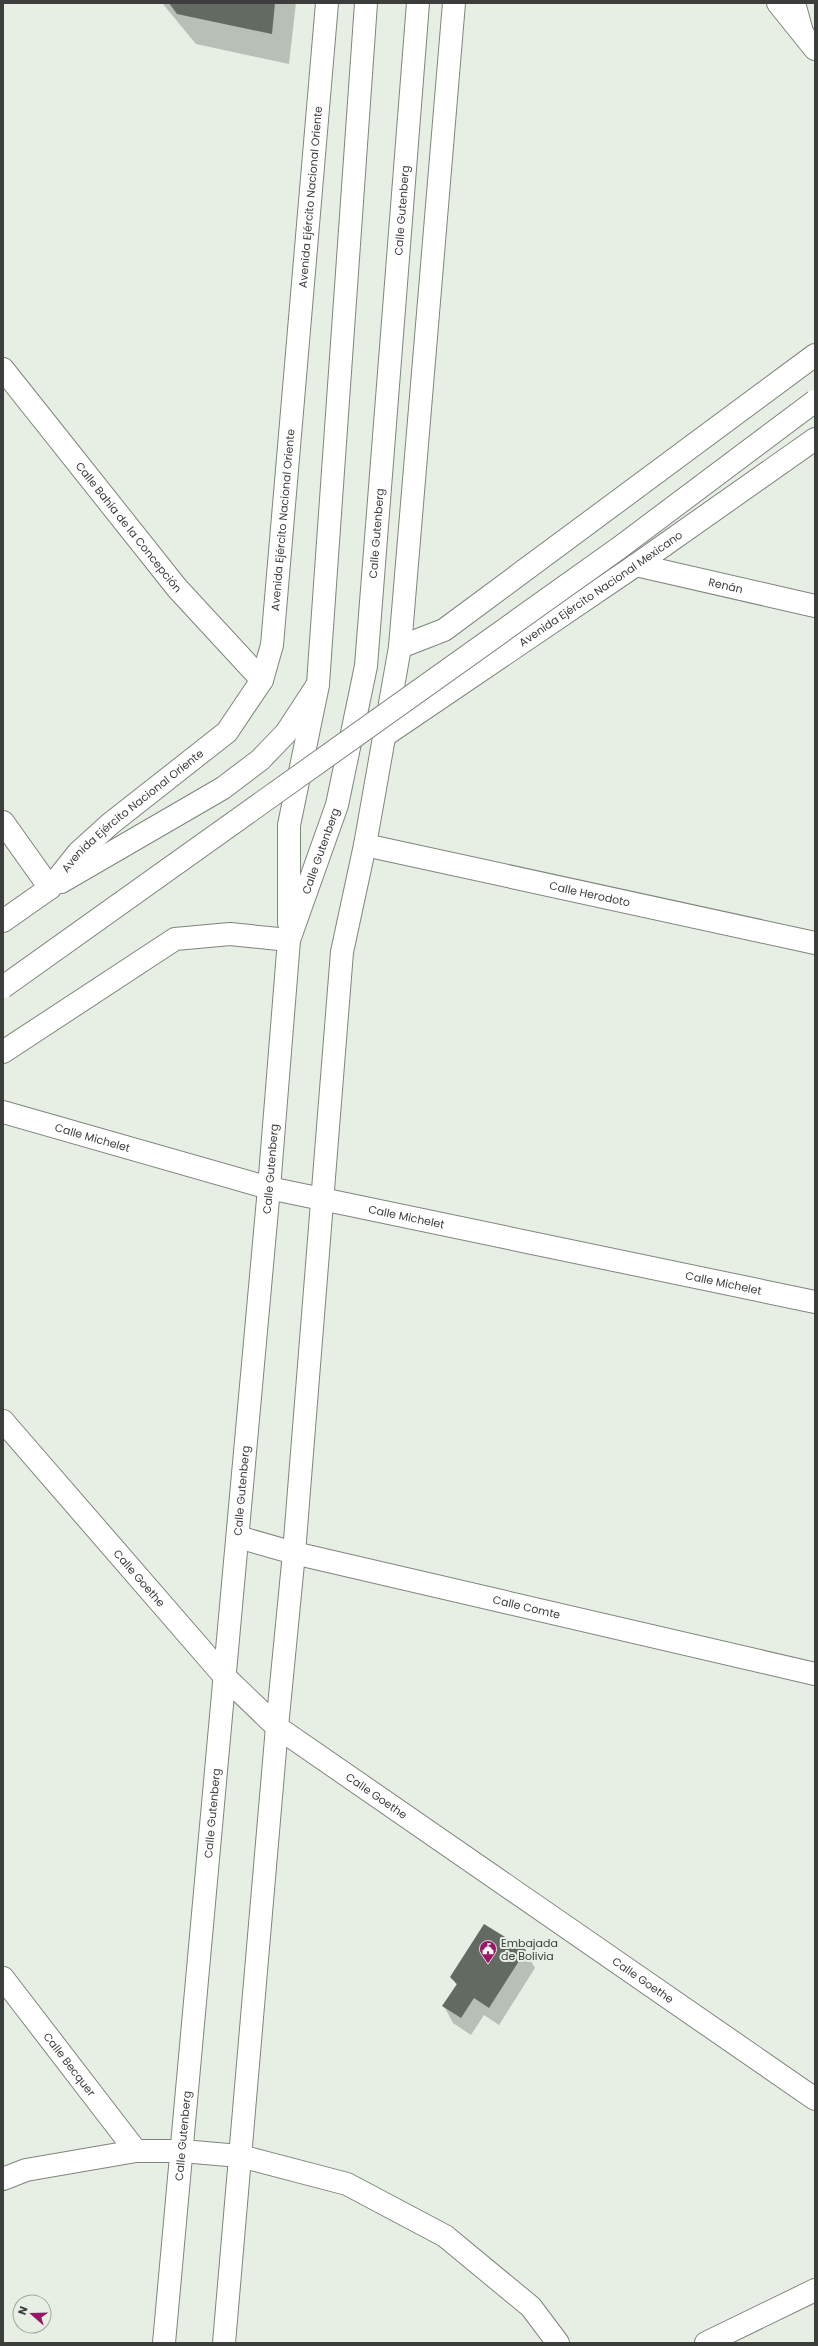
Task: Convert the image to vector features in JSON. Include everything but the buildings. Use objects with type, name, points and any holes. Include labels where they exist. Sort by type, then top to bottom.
[{"type":"main road","name":"Avenida Ejército Nacional Oriente","points":[[3,921],[50,888],[78,853],[110,824],[227,732],[262,680],[272,645],[327,3]]},
{"type":"main road","points":[[3,1052],[175,939],[230,934],[289,940],[289,825],[318,684],[366,3]]},
{"type":"main road","name":"Calle Gutenberg","points":[[164,2343],[270,1188],[289,940],[337,805],[366,666],[418,3]]},
{"type":"main road","points":[[224,2343],[277,1727],[294,1553],[342,952],[365,844],[400,647],[454,3]]},
{"type":"main road","points":[[778,3],[808,41]]},
{"type":"main road","points":[[794,3],[808,41]]},
{"type":"main road","points":[[400,647],[444,630],[815,355]]},
{"type":"main road","name":"Calle Bahía de la Concepción","points":[[3,369],[177,588],[262,680]]},
{"type":"main road","points":[[3,987],[620,548],[815,401]]},
{"type":"main road","name":"Avenida Ejército Nacional Mexicano","points":[[384,736],[636,565],[815,439]]},
{"type":"main road","name":"Renán","points":[[636,565],[815,606]]},
{"type":"main road","points":[[3,822],[50,888],[223,788],[260,760],[286,733],[318,684]]},
{"type":"main road","name":"Calle Herodoto","points":[[365,844],[815,943]]},
{"type":"main road","name":"Calle Michelet","points":[[3,1112],[270,1188],[815,1302]]},
{"type":"main road","name":"Calle Goethe","points":[[3,1420],[225,1677],[277,1727],[815,2099]]},
{"type":"main road","name":"Calle Comte","points":[[238,1537],[294,1553],[815,1674]]},
{"type":"main road","name":"Calle Becquer","points":[[3,1978],[136,2151]]},
{"type":"main road","points":[[3,2179],[26,2170],[136,2151],[182,2151],[240,2156],[347,2184],[445,2236],[531,2307],[558,2343]]},
{"type":"main road","points":[[706,2343],[815,2290]]},
{"type":"place","name":"Embajada de Bolivia","points":[[488,1964]]}]
